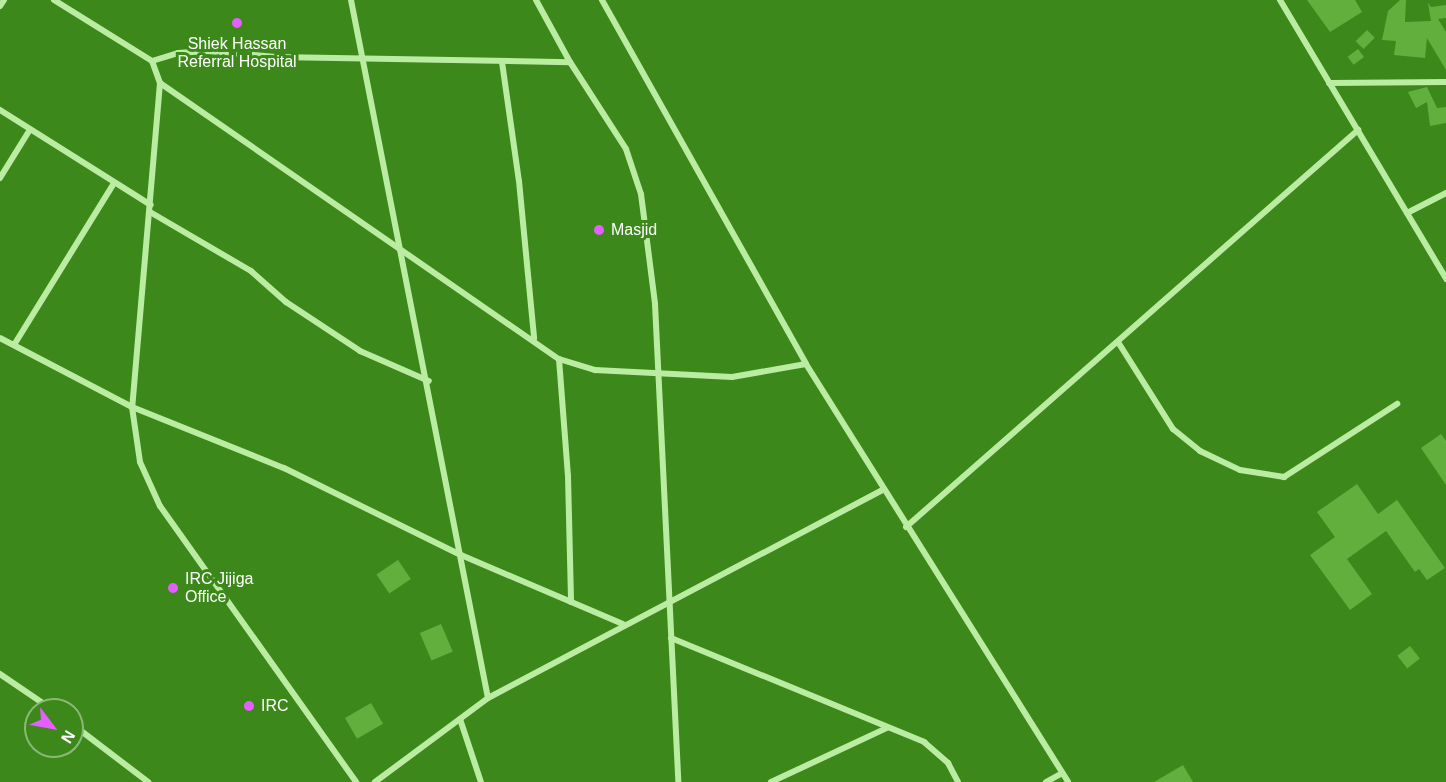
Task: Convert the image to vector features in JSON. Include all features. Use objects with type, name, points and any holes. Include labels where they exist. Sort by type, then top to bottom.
[{"type":"street","points":[[0,6],[4,0]]},
{"type":"street","points":[[54,0],[152,61],[160,83],[132,407],[140,462],[160,506],[356,782]]},
{"type":"street","points":[[351,0],[429,381],[488,698]]},
{"type":"street","points":[[536,0],[570,63],[626,149],[641,194],[655,304],[678,782]]},
{"type":"street","points":[[602,0],[806,364],[882,490],[1068,782]]},
{"type":"street","points":[[1280,0],[1446,279]]},
{"type":"street","points":[[152,61],[178,53],[208,51],[364,59],[570,63]]},
{"type":"street","points":[[502,62],[519,181],[534,338]]},
{"type":"street","points":[[1329,83],[1446,82]]},
{"type":"street","points":[[160,83],[534,338],[559,359],[596,370],[732,377],[806,364]]},
{"type":"street","points":[[0,110],[29,131],[251,272],[286,302],[360,351],[429,381]]},
{"type":"street","points":[[906,527],[1358,130]]},
{"type":"street","points":[[0,177],[29,131]]},
{"type":"street","points":[[14,345],[114,183]]},
{"type":"street","points":[[1407,213],[1446,193]]},
{"type":"street","points":[[1,341],[14,345],[132,407],[284,468],[461,555],[623,624]]},
{"type":"street","points":[[1118,342],[1173,429],[1200,451],[1240,470],[1284,477],[1397,404]]},
{"type":"street","points":[[559,359],[568,476],[571,602]]},
{"type":"street","points":[[375,782],[488,698],[623,624],[882,490]]},
{"type":"street","points":[[671,638],[924,742],[948,763],[958,782]]},
{"type":"street","points":[[0,674],[35,698]]},
{"type":"street","points":[[460,719],[481,782]]},
{"type":"street","points":[[771,782],[887,728]]},
{"type":"street","points":[[84,733],[148,782]]},
{"type":"street","points":[[1046,782],[1062,773]]},
{"type":"building","points":[[1307,0],[1355,0],[1362,12],[1330,32]]},
{"type":"building","points":[[1400,0],[1406,0],[1405,22],[1431,21],[1428,3],[1431,7],[1446,5],[1446,18],[1438,19],[1446,32],[1446,70],[1427,38],[1425,58],[1394,55],[1396,41],[1382,40],[1388,11]]},
{"type":"building","points":[[1367,30],[1375,38],[1363,49],[1356,41]]},
{"type":"building","points":[[1358,49],[1364,57],[1354,65],[1348,57]]},
{"type":"building","points":[[1427,87],[1437,108],[1446,107],[1446,123],[1430,126],[1427,102],[1416,108],[1408,92]]},
{"type":"building","points":[[1441,434],[1446,441],[1446,485],[1421,448]]},
{"type":"building","points":[[1357,484],[1378,514],[1397,500],[1445,568],[1427,580],[1419,569],[1415,572],[1386,531],[1347,559],[1372,594],[1350,610],[1310,555],[1335,537],[1317,512]]},
{"type":"building","points":[[398,560],[411,579],[389,594],[376,575]]},
{"type":"building","points":[[441,624],[453,652],[432,661],[420,633]]},
{"type":"building","points":[[1410,646],[1420,659],[1407,668],[1397,656]]},
{"type":"building","points":[[371,703],[383,724],[357,739],[345,718]]},
{"type":"building","points":[[1183,765],[1193,782],[1154,782]]},
{"type":"place","name":"Shiek Hassan Referral Hospital","points":[[237,23]]},
{"type":"place","name":"Masjid","points":[[599,230]]},
{"type":"place","name":"IRC Jijiga Office","points":[[173,588]]},
{"type":"place","name":"IRC","points":[[249,706]]}]
